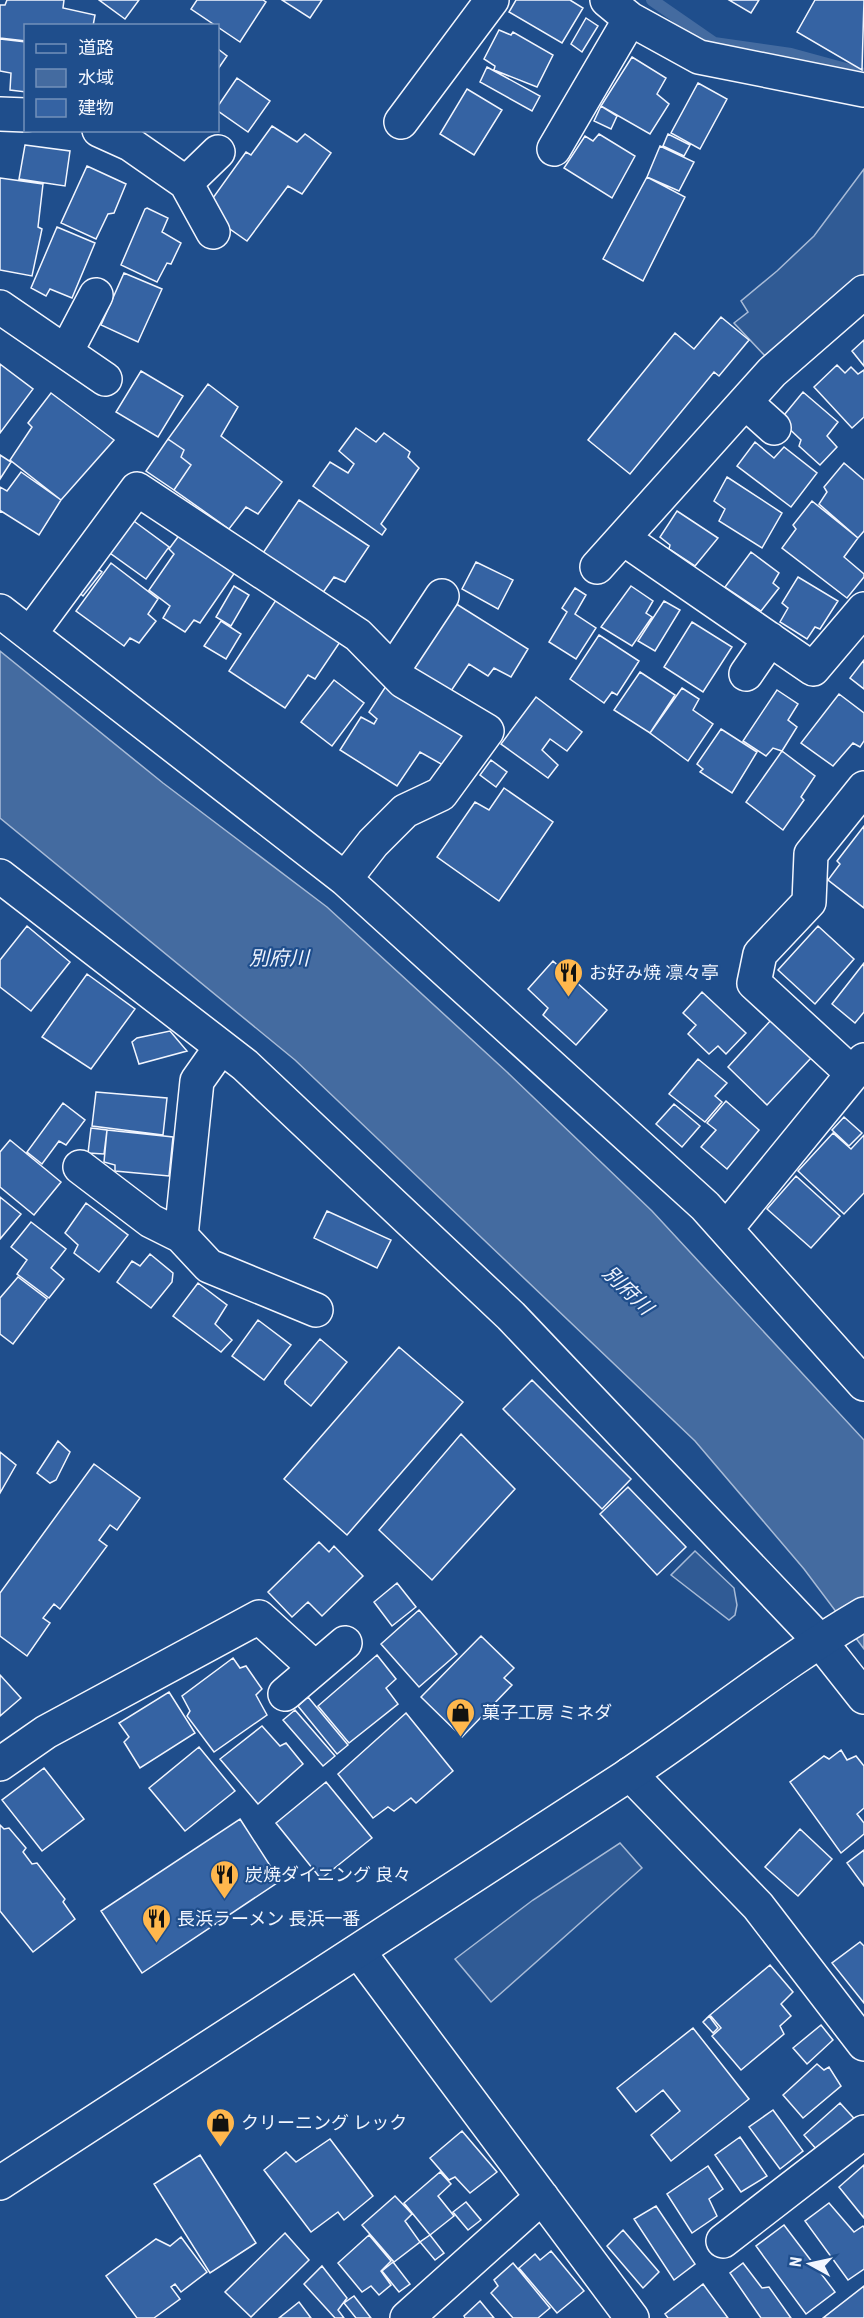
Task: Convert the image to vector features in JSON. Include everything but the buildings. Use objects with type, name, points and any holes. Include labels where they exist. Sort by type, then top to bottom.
[{"type":"street","points":[[401,122],[492,0]]},
{"type":"street","points":[[554,149],[618,9],[699,57],[864,90]]},
{"type":"street","points":[[0,114],[24,115]]},
{"type":"street","points":[[103,132],[130,144],[186,183],[213,232]]},
{"type":"street","points":[[186,183],[218,152]]},
{"type":"street","points":[[597,567],[772,372],[864,292]]},
{"type":"street","points":[[66,352],[96,295]]},
{"type":"street","points":[[0,307],[105,379]]},
{"type":"street","points":[[745,402],[774,428]]},
{"type":"street","points":[[30,634],[137,489],[358,635],[403,681],[488,731],[441,794],[405,811],[373,843],[345,879]]},
{"type":"street","points":[[624,539],[813,669],[864,609]]},
{"type":"street","points":[[393,670],[442,596]]},
{"type":"street","points":[[0,611],[345,879],[705,1206],[864,1384]]},
{"type":"street","points":[[746,674],[770,639]]},
{"type":"street","points":[[726,1229],[858,1067],[754,983],[760,954],[809,902],[811,854],[864,788]]},
{"type":"street","points":[[0,876],[245,1065],[511,1316],[819,1640],[864,1697]]},
{"type":"street","points":[[181,1236],[197,1081],[221,1047]]},
{"type":"street","points":[[80,1167],[151,1221],[181,1236],[209,1266],[316,1310]]},
{"type":"street","points":[[0,2183],[630,1774],[819,1640],[864,1614]]},
{"type":"street","points":[[0,1764],[46,1732],[106,1685],[259,1617],[315,1668]]},
{"type":"street","points":[[285,1694],[345,1643]]},
{"type":"street","points":[[630,1774],[758,1906],[864,2044]]},
{"type":"street","points":[[359,1952],[632,2318]]},
{"type":"street","points":[[723,2241],[864,2132]]},
{"type":"street","points":[[407,2318],[542,2197]]},
{"type":"shaded area","points":[[864,169],[864,274],[767,358],[734,323],[748,312],[741,301],[814,236]]},
{"type":"shaded area","points":[[695,1551],[734,1588],[737,1605],[735,1615],[729,1620],[671,1575]]},
{"type":"shaded area","points":[[620,1843],[642,1868],[491,2002],[455,1959],[533,1900]]},
{"type":"water","name":"別府川","points":[[0,651],[163,783],[327,907],[507,1072],[652,1211],[864,1440],[864,1649],[804,1569],[695,1441],[295,1060],[0,818]]},
{"type":"waterway","points":[[652,0],[714,43],[791,54],[864,74]]},
{"type":"place","name":"お好み焼 凛々亭","points":[[568,998]]},
{"type":"place","name":"菓子工房 ミネダ","points":[[461,1738]]},
{"type":"place","name":"炭焼ダイニング 良々","points":[[224,1900]]},
{"type":"place","name":"長浜ラーメン 長浜一番","points":[[156,1944]]},
{"type":"place","name":"クリーニング レック","points":[[220,2148]]}]
